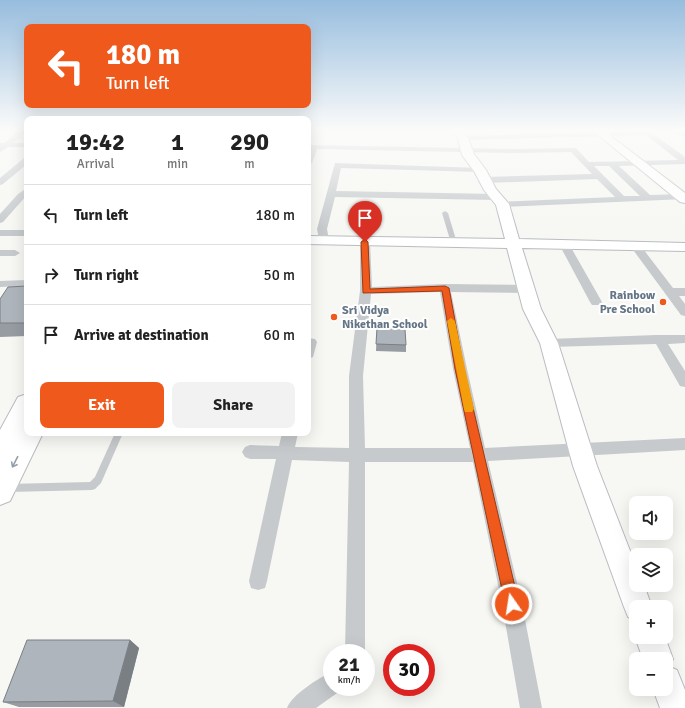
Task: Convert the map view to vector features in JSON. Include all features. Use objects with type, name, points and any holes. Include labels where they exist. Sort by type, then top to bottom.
[{"type":"highway","points":[[0,454],[24,410]]},
{"type":"highway","points":[[1,490],[28,436]]},
{"type":"street","points":[[0,182],[23,163]]},
{"type":"street","points":[[474,163],[483,175],[490,190],[499,200],[514,244],[532,309],[548,343],[580,449],[635,600]]},
{"type":"street","points":[[588,164],[638,163]]},
{"type":"street","points":[[639,163],[684,198]]},
{"type":"street","points":[[588,164],[622,199]]},
{"type":"street","points":[[612,164],[648,198]]},
{"type":"street","points":[[324,240],[322,229],[338,165],[483,175],[600,176]]},
{"type":"street","points":[[0,220],[24,194]]},
{"type":"street","points":[[331,194],[499,200],[684,198]]},
{"type":"street","points":[[0,224],[24,224]]},
{"type":"street","points":[[0,233],[24,233]]},
{"type":"street","points":[[311,240],[685,247]]},
{"type":"street","points":[[355,644],[357,455],[356,376],[366,291],[365,242]]},
{"type":"street","points":[[564,244],[596,302]]},
{"type":"street","points":[[636,247],[685,312]]},
{"type":"street","points":[[0,253],[15,253]]},
{"type":"street","points":[[0,284],[24,283]]},
{"type":"street","points":[[366,291],[445,288],[527,289]]},
{"type":"street","points":[[445,288],[460,369],[512,604],[531,708]]},
{"type":"street","points":[[670,292],[685,292]]},
{"type":"street","points":[[659,339],[685,382]]},
{"type":"street","points":[[548,343],[685,339]]},
{"type":"street","points":[[258,581],[289,436]]},
{"type":"street","points":[[250,452],[357,455],[479,455],[685,444]]},
{"type":"street","points":[[298,708],[323,690]]},
{"type":"street","points":[[672,696],[676,708]]},
{"type":"lane","points":[[445,214],[454,243]]},
{"type":"lane","points":[[1,490],[92,486],[98,480],[118,436]]},
{"type":"building","points":[[24,286],[24,323],[0,323],[0,299],[8,287]]},
{"type":"building","points":[[377,328],[405,329],[406,345],[376,344]]},
{"type":"building","points":[[27,640],[130,640],[113,701],[3,702]]},
{"type":"slow traffic","points":[[451,321],[469,409]]},
{"type":"place","name":"Rainbow Pre School","points":[[663,302]]},
{"type":"place","name":"Sri Vidya Nikethan School","points":[[334,317]]},
{"type":"route","points":[[365,242],[366,291],[445,288],[460,369],[512,604]]}]
